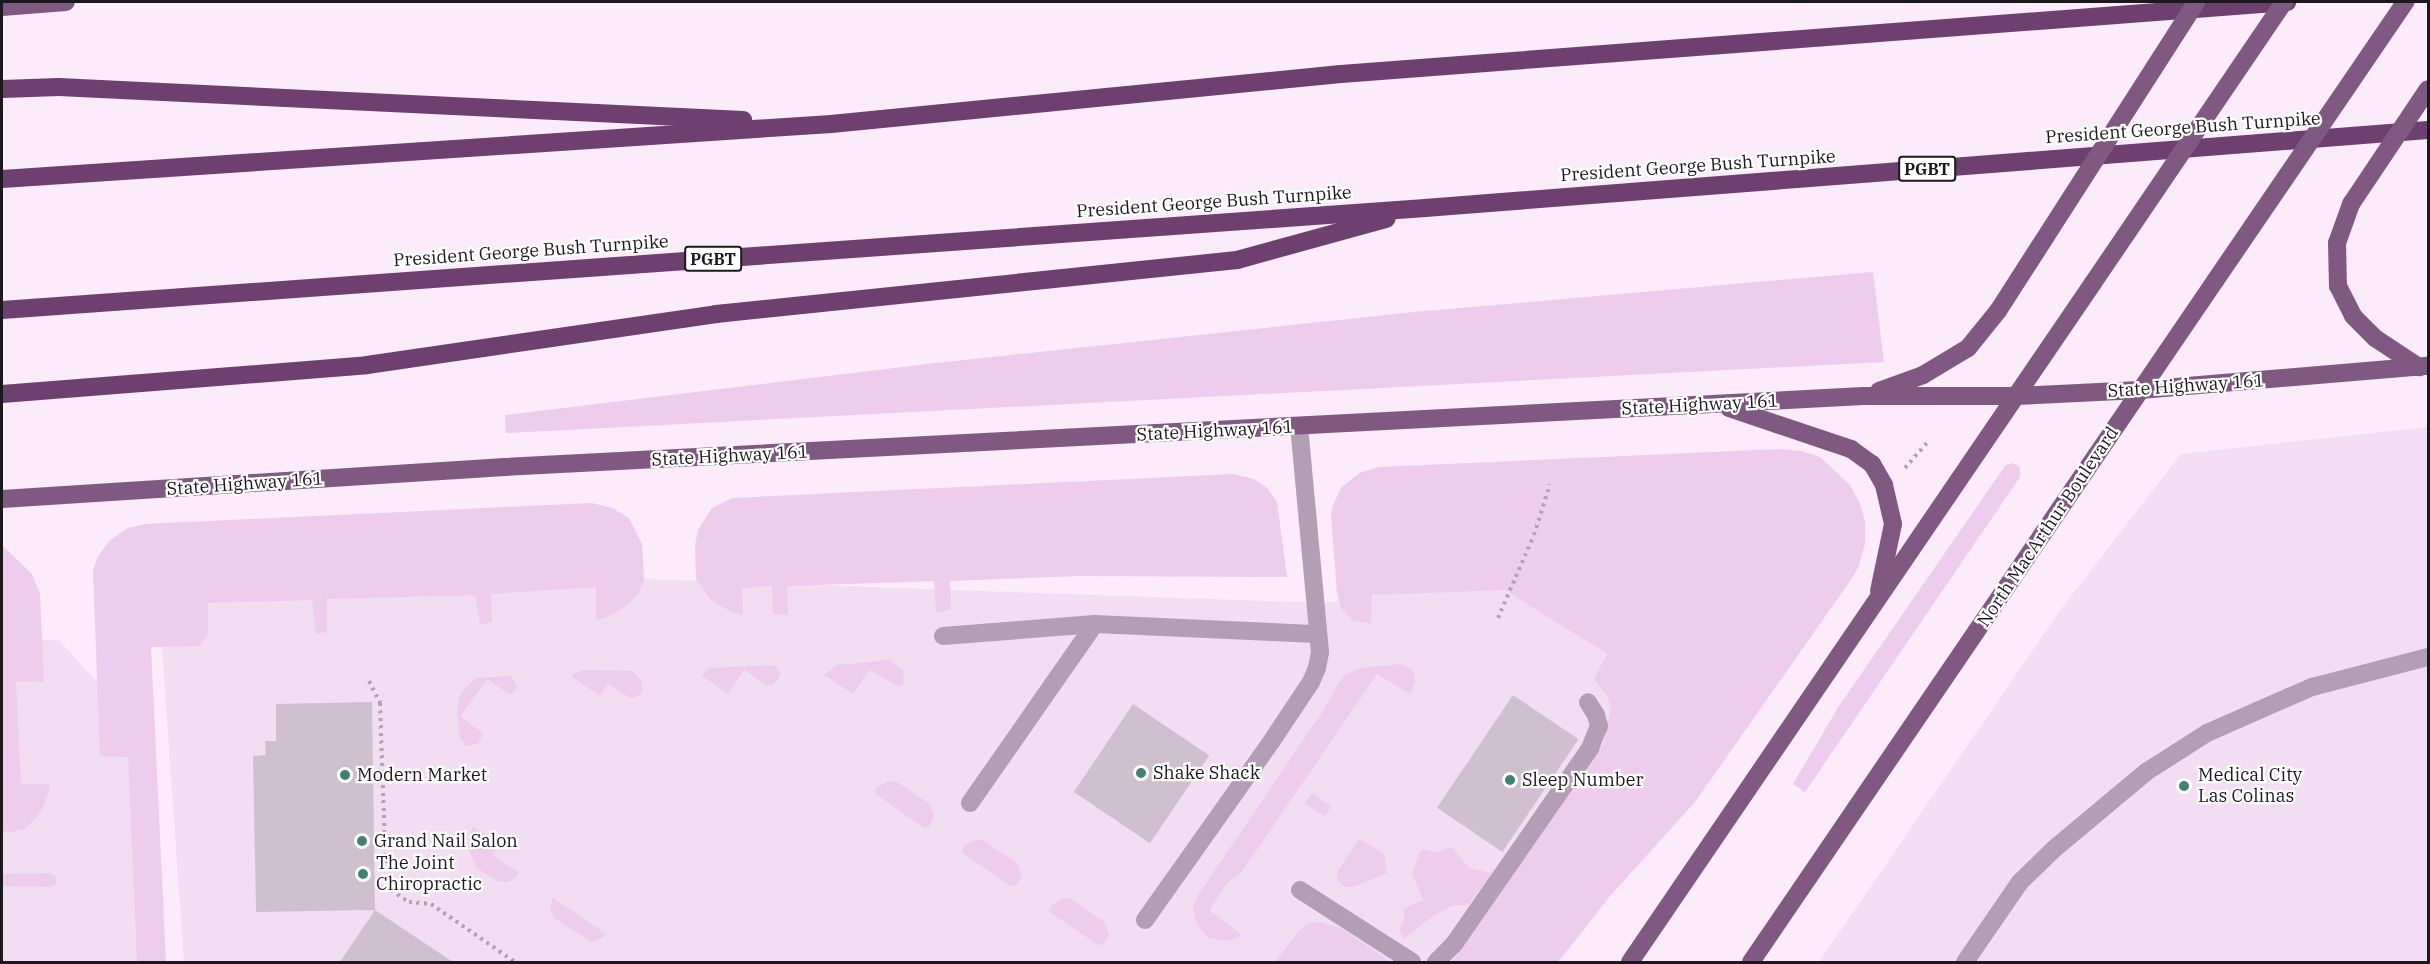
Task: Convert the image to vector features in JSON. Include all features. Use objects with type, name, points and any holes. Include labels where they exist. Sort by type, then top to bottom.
[{"type":"highway","points":[[2,179],[831,124],[1341,74],[2285,2]]},
{"type":"highway","points":[[2,89],[71,88],[831,124]]},
{"type":"highway","name":"President George Bush Turnpike","points":[[2,310],[1425,208],[2428,130]]},
{"type":"highway","points":[[2,394],[367,365],[716,314],[1237,260],[1425,208]]},
{"type":"main road","points":[[2,7],[66,2]]},
{"type":"main road","points":[[1863,396],[1923,375],[1968,348],[1998,311],[2196,2]]},
{"type":"main road","points":[[1630,963],[2285,2]]},
{"type":"main road","name":"North MacArthur Boulevard","points":[[1751,963],[2405,2]]},
{"type":"main road","points":[[2425,370],[2368,331],[2354,316],[2338,286],[2337,243],[2351,204],[2428,89]]},
{"type":"main road","name":"State Highway 161","points":[[2,499],[528,466],[1863,396],[2016,396],[2140,390],[2425,370]]},
{"type":"main road","points":[[1716,404],[1851,449],[1872,464],[1884,485],[1893,524],[1877,600]]},
{"type":"lane","points":[[1146,920],[1311,682],[1320,652],[1299,426]]},
{"type":"lane","points":[[943,636],[1095,624],[1318,634]]},
{"type":"lane","points":[[970,803],[1095,624]]},
{"type":"lane","points":[[1965,963],[2020,882],[2054,849],[2146,772],[2207,733],[2312,687],[2428,657]]},
{"type":"lane","points":[[1436,963],[1454,944],[1590,748],[1599,726],[1596,715],[1588,702]]},
{"type":"lane","points":[[1300,890],[1412,963]]},
{"type":"path","points":[[1898,475],[1928,442]]},
{"type":"path","points":[[1498,618],[1534,535],[1550,484]]},
{"type":"path","points":[[369,681],[380,703],[386,876],[391,890],[409,902],[431,904],[515,963]]},
{"type":"shaded area","points":[[1873,272],[1884,362],[506,433],[505,415],[936,363],[1414,312]]},
{"type":"shaded area","name":"Medical City Las Colinas","points":[[2428,427],[2428,962],[1819,962],[2061,609],[2181,454]]},
{"type":"shaded area","points":[[1780,449],[1802,451],[1820,457],[1850,485],[1860,503],[1865,521],[1865,544],[1858,568],[1850,581],[1695,802],[1611,895],[1558,962],[1452,962],[1603,743],[1611,709],[1607,696],[1594,679],[1607,654],[1505,590],[1372,595],[1371,624],[1352,620],[1341,608],[1337,593],[1331,515],[1341,488],[1359,473],[1379,467]]},
{"type":"shaded area","points":[[2012,463],[2020,467],[2020,477],[1805,792],[1793,784],[1839,706],[2005,466]]},
{"type":"shaded area","points":[[1233,474],[1254,479],[1267,488],[1277,502],[1287,577],[1079,576],[950,581],[951,609],[938,613],[934,581],[787,586],[788,615],[773,614],[772,586],[742,588],[743,616],[710,599],[696,579],[695,545],[698,530],[712,508],[732,498]]},
{"type":"shaded area","points":[[592,503],[612,508],[629,518],[642,544],[644,579],[639,593],[622,609],[604,618],[596,620],[596,587],[491,594],[492,622],[480,625],[475,595],[327,599],[327,632],[316,634],[312,600],[208,603],[208,635],[199,646],[151,647],[166,962],[137,962],[128,757],[100,756],[93,571],[97,558],[109,541],[128,528],[146,524]]},
{"type":"shaded area","points":[[2,545],[32,574],[40,594],[44,682],[16,681],[21,784],[48,784],[50,787],[43,808],[36,818],[25,829],[11,832],[2,831]]},
{"type":"shaded area","points":[[156,562],[1325,603],[1493,578],[1640,677],[1456,962],[184,962]]},
{"type":"shaded area","points":[[2,640],[59,640],[126,714],[139,962],[2,962]]},
{"type":"shaded area","points":[[890,660],[903,671],[904,683],[900,687],[869,670],[853,694],[824,675],[837,665]]},
{"type":"shaded area","points":[[1401,664],[1410,668],[1414,673],[1415,682],[1410,694],[1377,674],[1241,873],[1228,882],[1211,907],[1210,911],[1242,935],[1229,941],[1208,938],[1196,923],[1193,909],[1198,895],[1323,711],[1338,684],[1344,676],[1360,668]]},
{"type":"shaded area","points":[[774,665],[781,674],[773,685],[766,685],[744,670],[728,694],[701,675],[710,668]]},
{"type":"shaded area","points":[[584,670],[633,671],[642,682],[642,693],[632,699],[608,684],[600,696],[572,677],[575,673]]},
{"type":"shaded area","points":[[511,676],[517,687],[513,693],[509,694],[487,679],[461,716],[483,734],[478,744],[466,746],[460,738],[457,714],[459,698],[463,690],[476,678]]},
{"type":"shaded area","points":[[890,781],[897,782],[930,804],[934,817],[929,827],[924,828],[877,795],[875,792],[878,786]]},
{"type":"shaded area","points":[[1312,793],[1331,806],[1326,815],[1323,816],[1305,803]]},
{"type":"shaded area","points":[[473,826],[500,844],[493,855],[519,873],[516,877],[508,882],[497,881],[477,868],[467,846]]},
{"type":"shaded area","points":[[977,839],[984,841],[1017,863],[1022,876],[1016,885],[1011,886],[964,854],[962,851],[965,845]]},
{"type":"shaded area","points":[[1358,840],[1362,840],[1384,854],[1387,873],[1353,887],[1345,887],[1338,881],[1337,872]]},
{"type":"shaded area","points":[[1453,848],[1469,868],[1492,873],[1468,905],[1454,905],[1434,915],[1404,939],[1399,929],[1405,919],[1403,909],[1423,900],[1412,873],[1420,852],[1423,849],[1437,853]]},
{"type":"shaded area","points":[[51,873],[56,877],[57,883],[51,887],[2,886],[2,874]]},
{"type":"shaded area","points":[[553,898],[606,934],[603,938],[591,942],[554,918],[550,910]]},
{"type":"shaded area","points":[[1064,898],[1071,899],[1104,922],[1109,934],[1104,944],[1098,945],[1051,913],[1049,910],[1053,904]]},
{"type":"shaded area","points":[[1319,922],[1341,928],[1391,962],[1275,962],[1298,932],[1308,924]]},
{"type":"building","points":[[1513,695],[1578,739],[1502,852],[1437,808]]},
{"type":"building","points":[[372,702],[375,910],[256,912],[253,756],[266,755],[265,741],[276,741],[276,704]]},
{"type":"building","name":"Shake Shack","points":[[1133,704],[1209,755],[1150,843],[1074,792]]},
{"type":"building","points":[[375,910],[453,962],[340,962]]},
{"type":"place","name":"Shake Shack","points":[[1141,773]]},
{"type":"place","name":"Modern Market","points":[[345,775]]},
{"type":"place","name":"Sleep Number","points":[[1510,780]]},
{"type":"place","name":"Medical City Las Colinas","points":[[2184,786]]},
{"type":"place","name":"Grand Nail Salon","points":[[362,841]]},
{"type":"place","name":"The Joint Chiropractic","points":[[363,874]]}]
